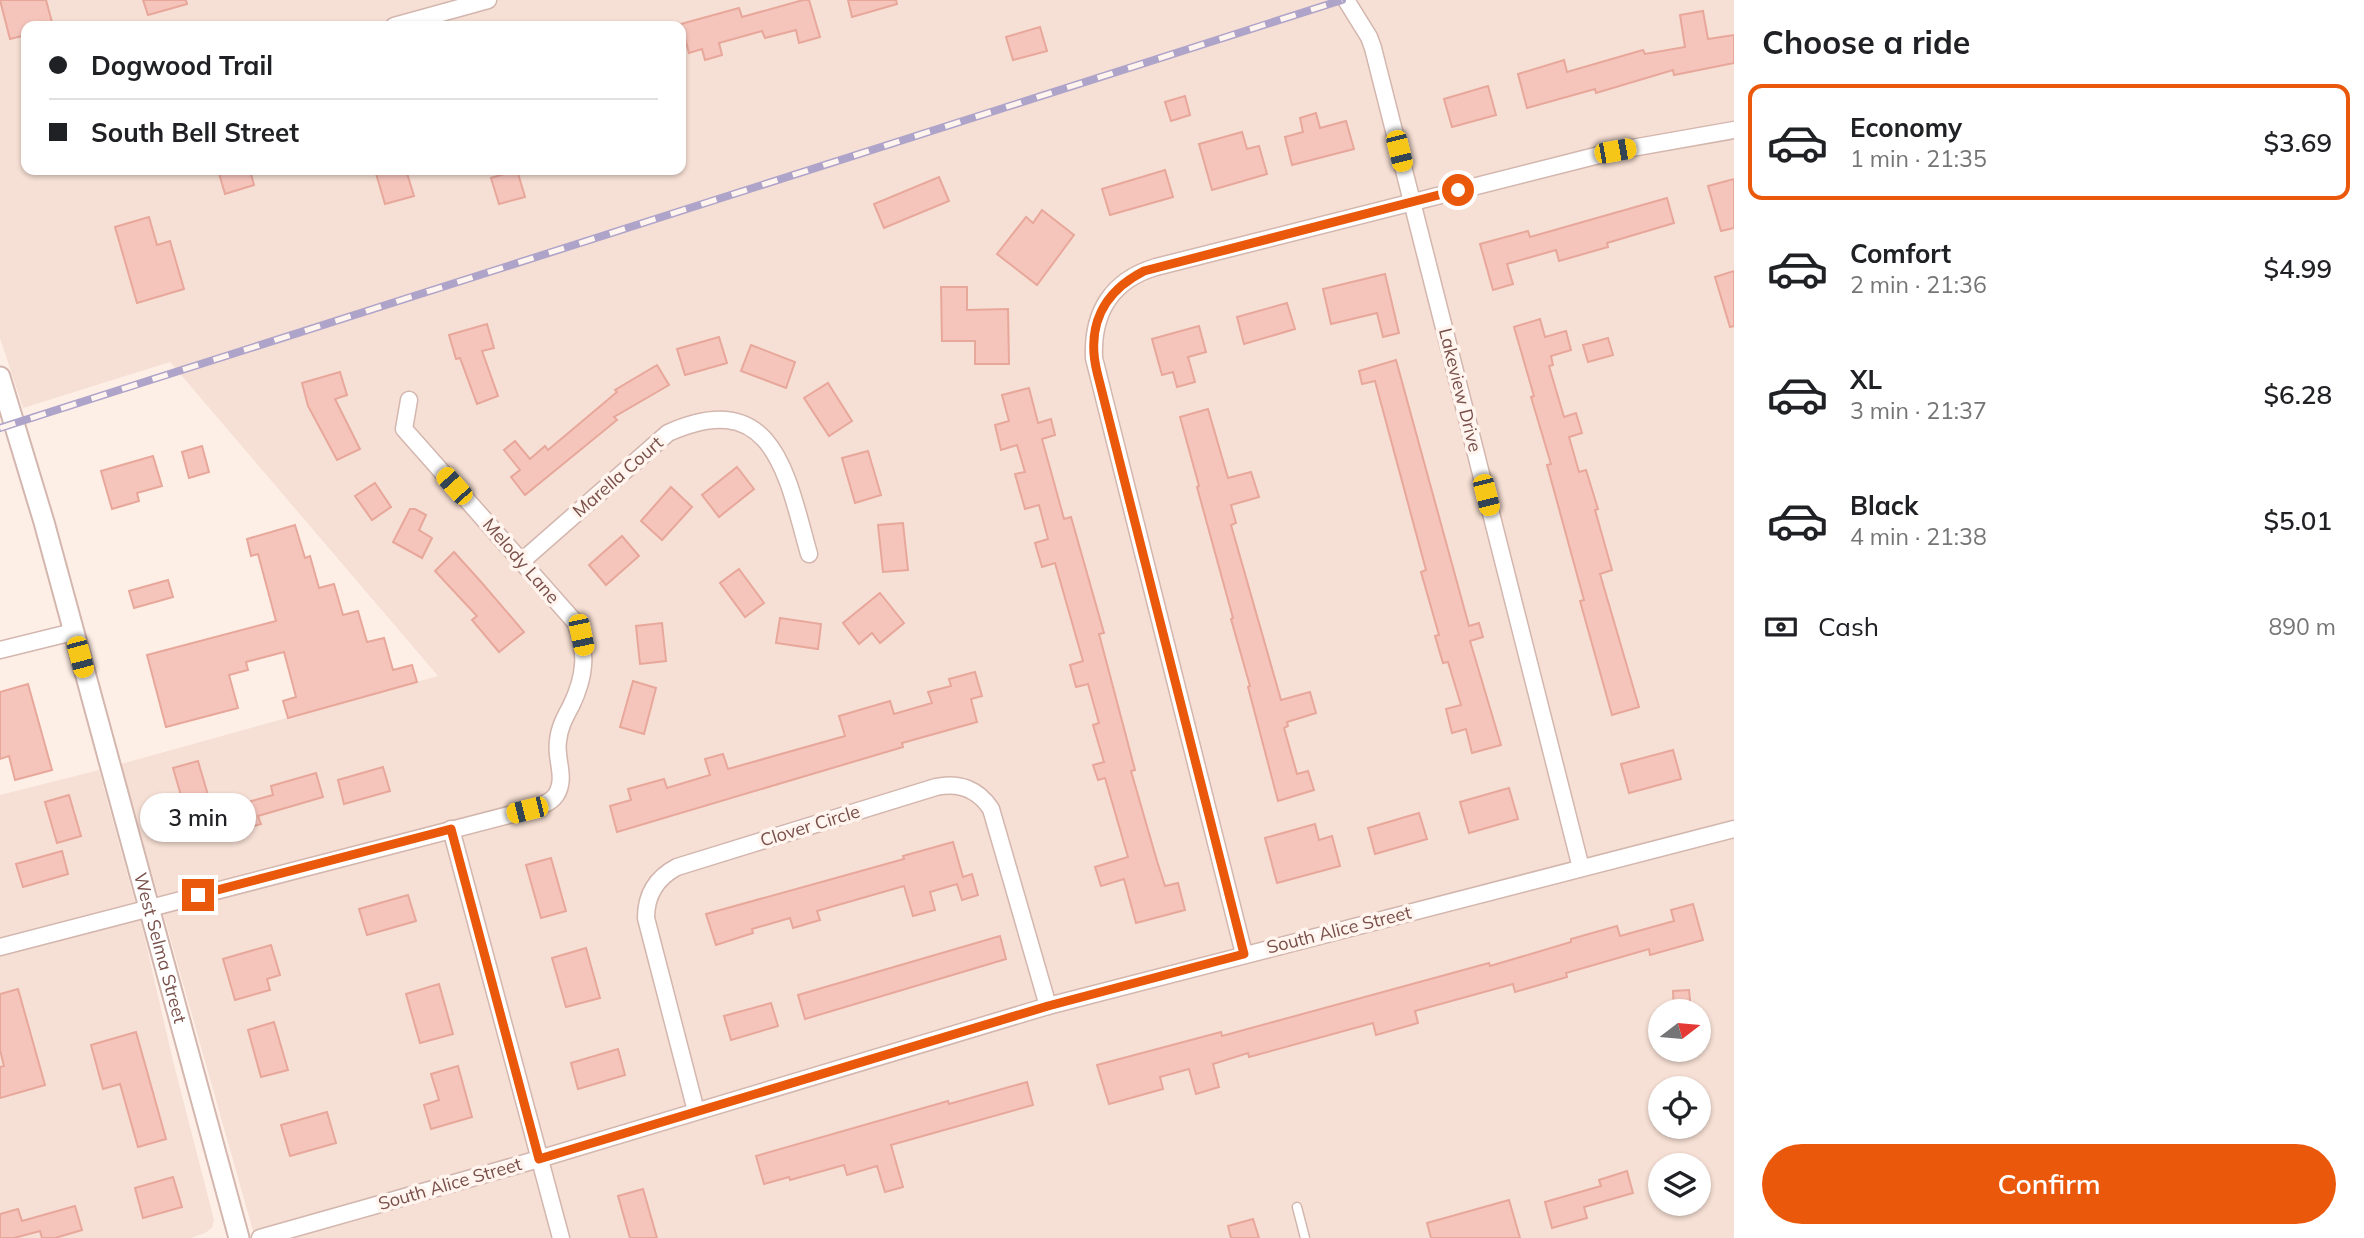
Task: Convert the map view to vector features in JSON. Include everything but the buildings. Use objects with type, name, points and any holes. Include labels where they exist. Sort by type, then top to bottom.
[{"type":"street","points":[[412,21],[488,0]]},
{"type":"street","name":"Lakeview Drive","points":[[1346,0],[1373,48],[1581,868]]},
{"type":"street","points":[[1244,954],[1097,372],[1094,358],[1095,330],[1099,316],[1122,284],[1144,271],[1615,151],[1734,130]]},
{"type":"street","name":"West Selma Street","points":[[0,377],[44,522],[239,1238]]},
{"type":"street","name":"Melody Lane","points":[[0,947],[539,806],[556,795],[560,784],[557,744],[560,728],[579,688],[584,653],[575,622],[404,429],[409,400]]},
{"type":"street","name":"Marella Court","points":[[522,561],[668,433],[689,424],[709,421],[728,421],[744,425],[760,432],[772,447],[791,489],[809,554]]},
{"type":"street","points":[[0,650],[73,632]]},
{"type":"street","name":"Clover Circle","points":[[696,1111],[646,918],[648,898],[659,880],[677,867],[936,787],[963,786],[980,795],[992,809],[1048,1006]]},
{"type":"street","points":[[451,829],[561,1238]]},
{"type":"street","name":"South Alice Street","points":[[260,1238],[539,1159],[1048,1006],[1734,829]]},
{"type":"lane","points":[[1297,1207],[1305,1238]]},
{"type":"shaded area","points":[[0,0],[1734,0],[1734,1238],[255,1238],[121,764],[438,676],[170,362],[23,408],[0,338]]},
{"type":"shaded area","points":[[99,770],[144,935],[214,1220],[212,1228],[191,1238],[0,1238],[0,795]]},
{"type":"railway","points":[[0,428],[1342,0]]},
{"type":"route","points":[[198,895],[451,829],[539,1159],[1048,1006],[1244,954],[1097,372],[1093,344],[1095,330],[1105,303],[1113,293],[1122,284],[1144,271],[1458,190]]}]
